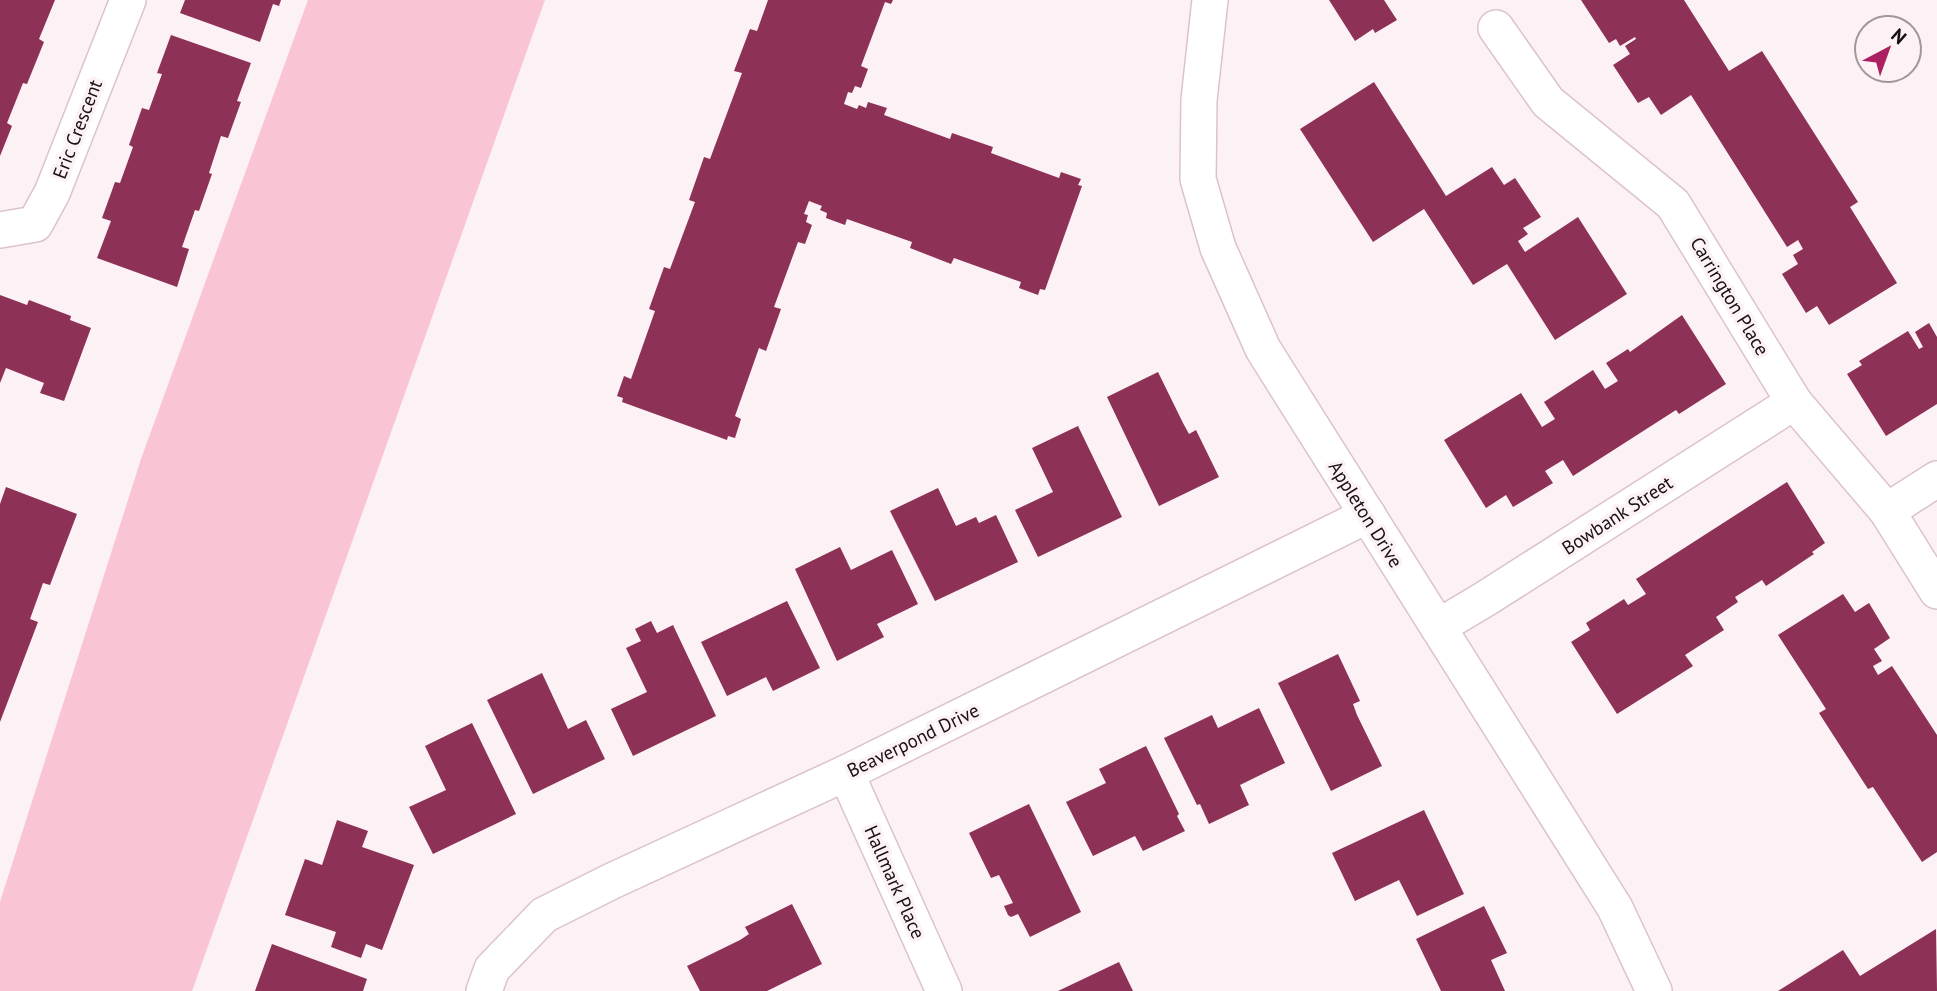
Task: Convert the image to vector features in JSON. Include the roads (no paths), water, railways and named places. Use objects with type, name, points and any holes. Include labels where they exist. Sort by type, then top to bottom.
[{"type":"street","name":"Eric Crescent","points":[[0,230],[35,224],[52,193],[128,0]]},
{"type":"street","name":"Appleton Drive","points":[[1210,0],[1199,100],[1198,179],[1218,248],[1263,349],[1615,908],[1654,991]]},
{"type":"street","name":"Carrington Place","points":[[1496,28],[1548,102],[1674,204],[1794,402],[1886,511],[1937,590]]},
{"type":"street","name":"Bowbank Street","points":[[1438,627],[1794,402]]},
{"type":"street","points":[[1886,511],[1937,480]]},
{"type":"street","name":"Beaverpond Drive","points":[[484,991],[492,969],[544,915],[846,774],[1368,515]]},
{"type":"street","name":"Hallmark Place","points":[[846,774],[944,991]]}]
